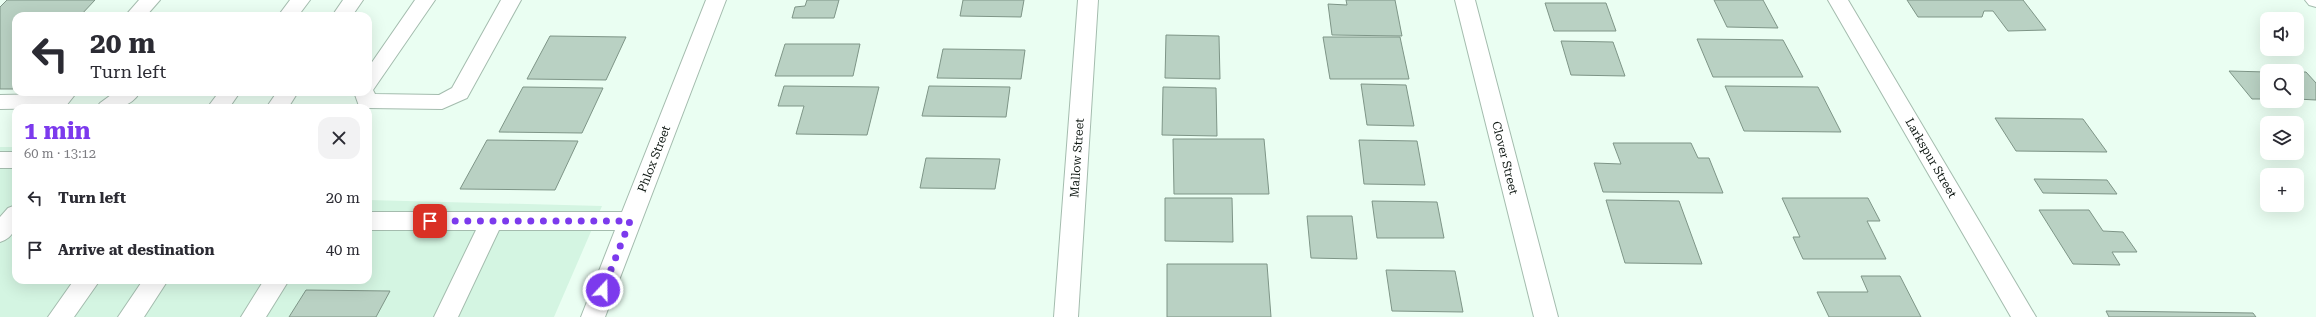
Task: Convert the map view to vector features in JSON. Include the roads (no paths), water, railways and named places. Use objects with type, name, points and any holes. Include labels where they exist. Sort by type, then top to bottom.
[{"type":"street","points":[[139,12],[150,0]]},
{"type":"street","points":[[291,12],[300,0]]},
{"type":"street","points":[[345,12],[354,0]]},
{"type":"street","points":[[372,77],[425,0]]},
{"type":"street","points":[[367,96],[366,101],[442,102],[460,93],[510,0]]},
{"type":"street","name":"Phlox Street","points":[[593,317],[716,0]]},
{"type":"street","name":"Mallow Street","points":[[1066,317],[1088,0]]},
{"type":"street","name":"Clover Street","points":[[1465,0],[1546,317]]},
{"type":"street","name":"Larkspur Street","points":[[1838,0],[2024,317]]},
{"type":"street","points":[[0,102],[63,96]]},
{"type":"street","points":[[113,104],[124,96]]},
{"type":"street","points":[[0,160],[12,160]]},
{"type":"street","points":[[0,233],[12,219]]},
{"type":"street","points":[[372,221],[630,221]]},
{"type":"street","points":[[446,317],[492,221]]},
{"type":"street","points":[[60,317],[85,284]]},
{"type":"street","points":[[130,317],[153,284]]},
{"type":"street","points":[[253,317],[274,284]]}]
